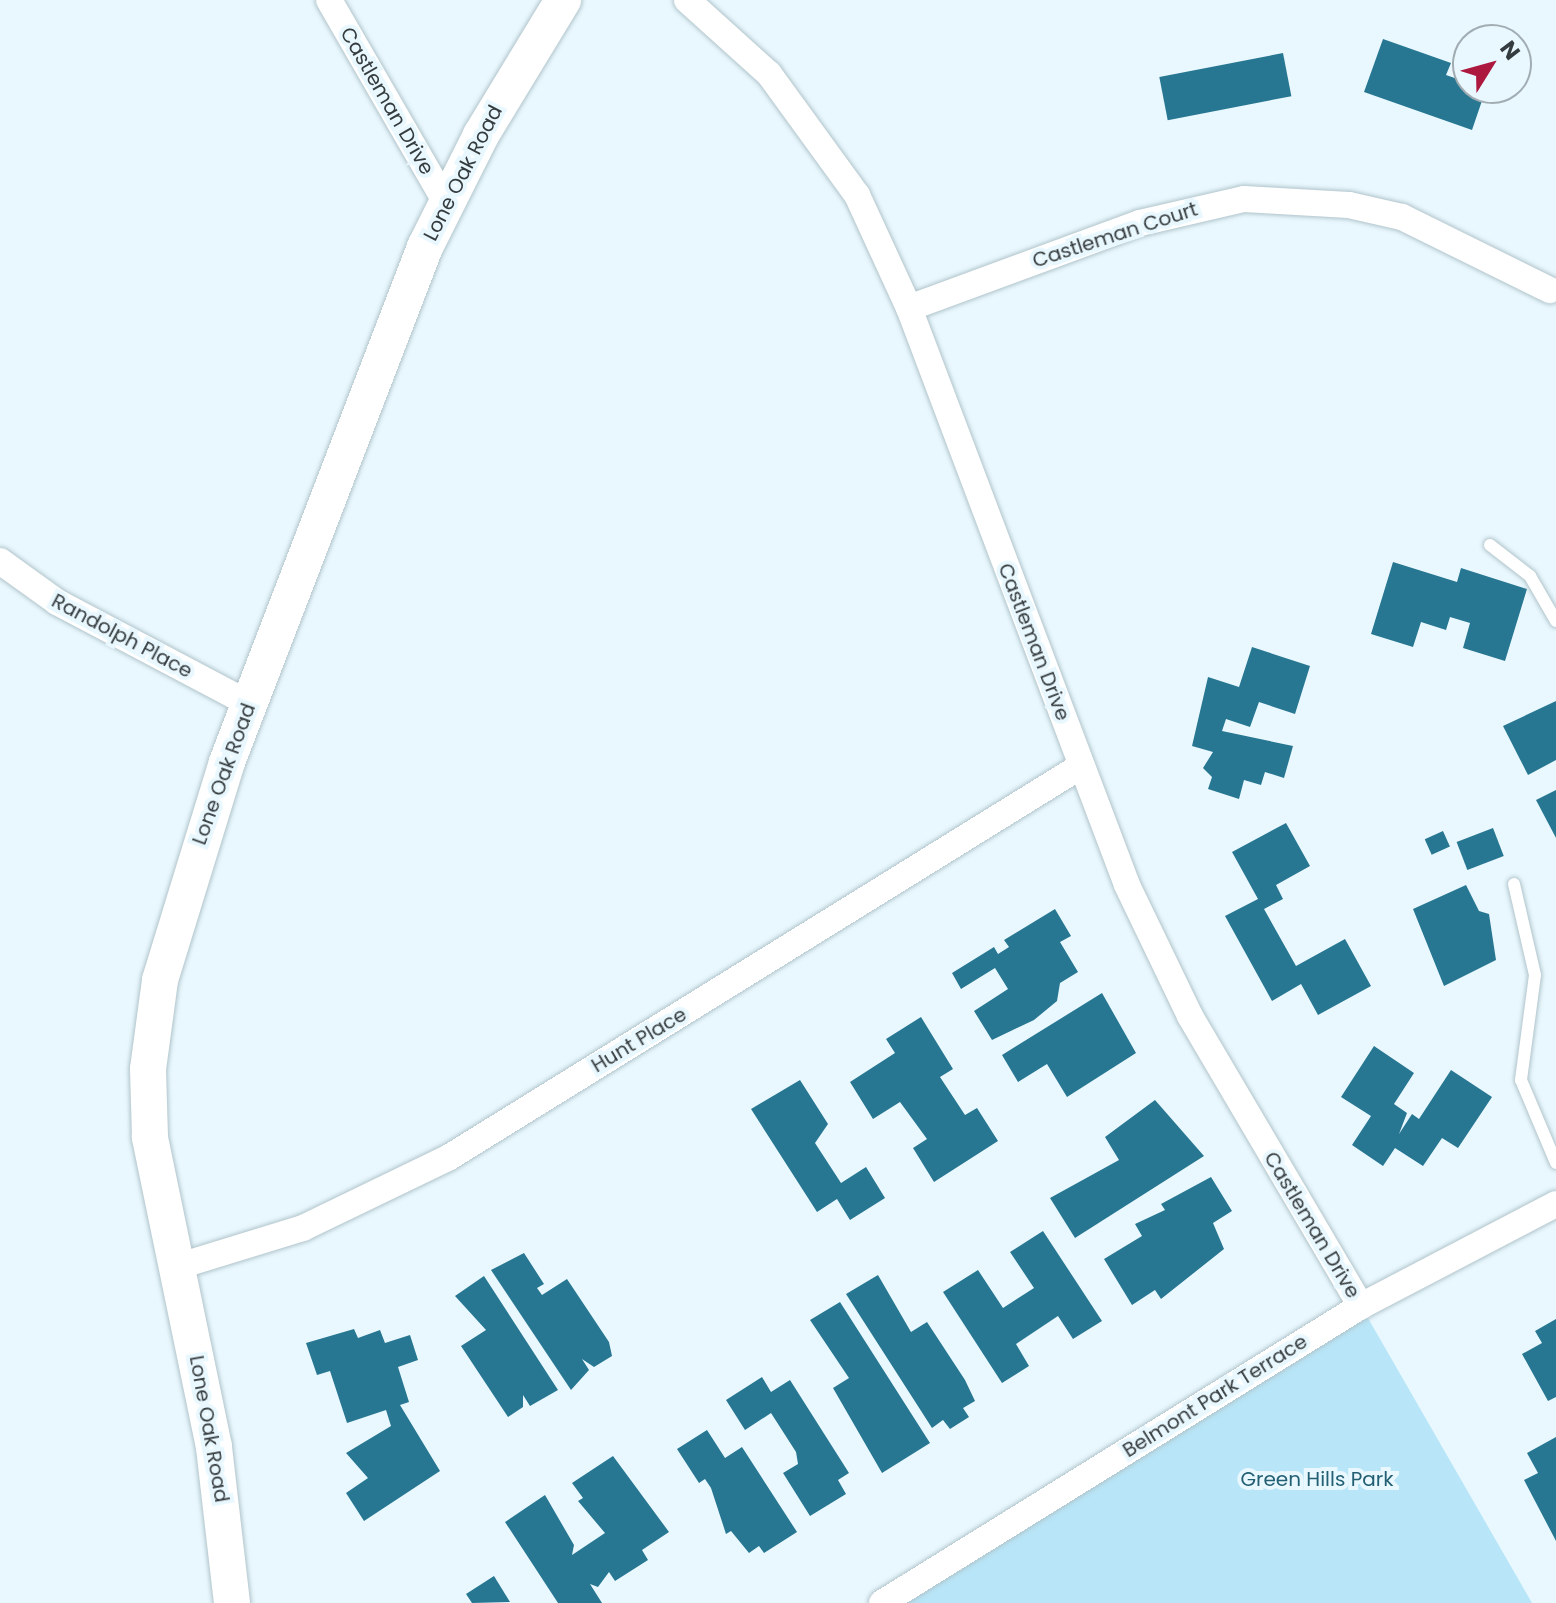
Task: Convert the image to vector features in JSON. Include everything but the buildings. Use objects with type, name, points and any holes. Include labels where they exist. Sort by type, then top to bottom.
[{"type":"street","name":"Castleman Drive","points":[[329,0],[446,203]]},
{"type":"street","name":"Lone Oak Road","points":[[232,1603],[217,1462],[150,1137],[151,1036],[175,920],[250,704],[446,203],[563,0]]},
{"type":"street","name":"Castleman Drive","points":[[687,0],[746,49],[818,133],[857,195],[909,308],[1081,766],[1190,1016],[1361,1306]]},
{"type":"street","name":"Castleman Court","points":[[909,308],[1155,218],[1244,199],[1349,205],[1402,217],[1550,290]]},
{"type":"street","name":"Randolph Place","points":[[1,565],[250,704]]},
{"type":"street","name":"Hunt Place","points":[[176,1267],[303,1228],[448,1158],[1081,766]]},
{"type":"street","name":"Belmont Park Terrace","points":[[882,1603],[1361,1306],[1556,1204]]},
{"type":"lane","points":[[1490,545],[1530,576],[1556,621]]},
{"type":"lane","points":[[1514,884],[1535,975],[1521,1080],[1556,1163]]},
{"type":"green space","name":"Green Hills Park","points":[[1361,1306],[1532,1603],[882,1603]]}]
